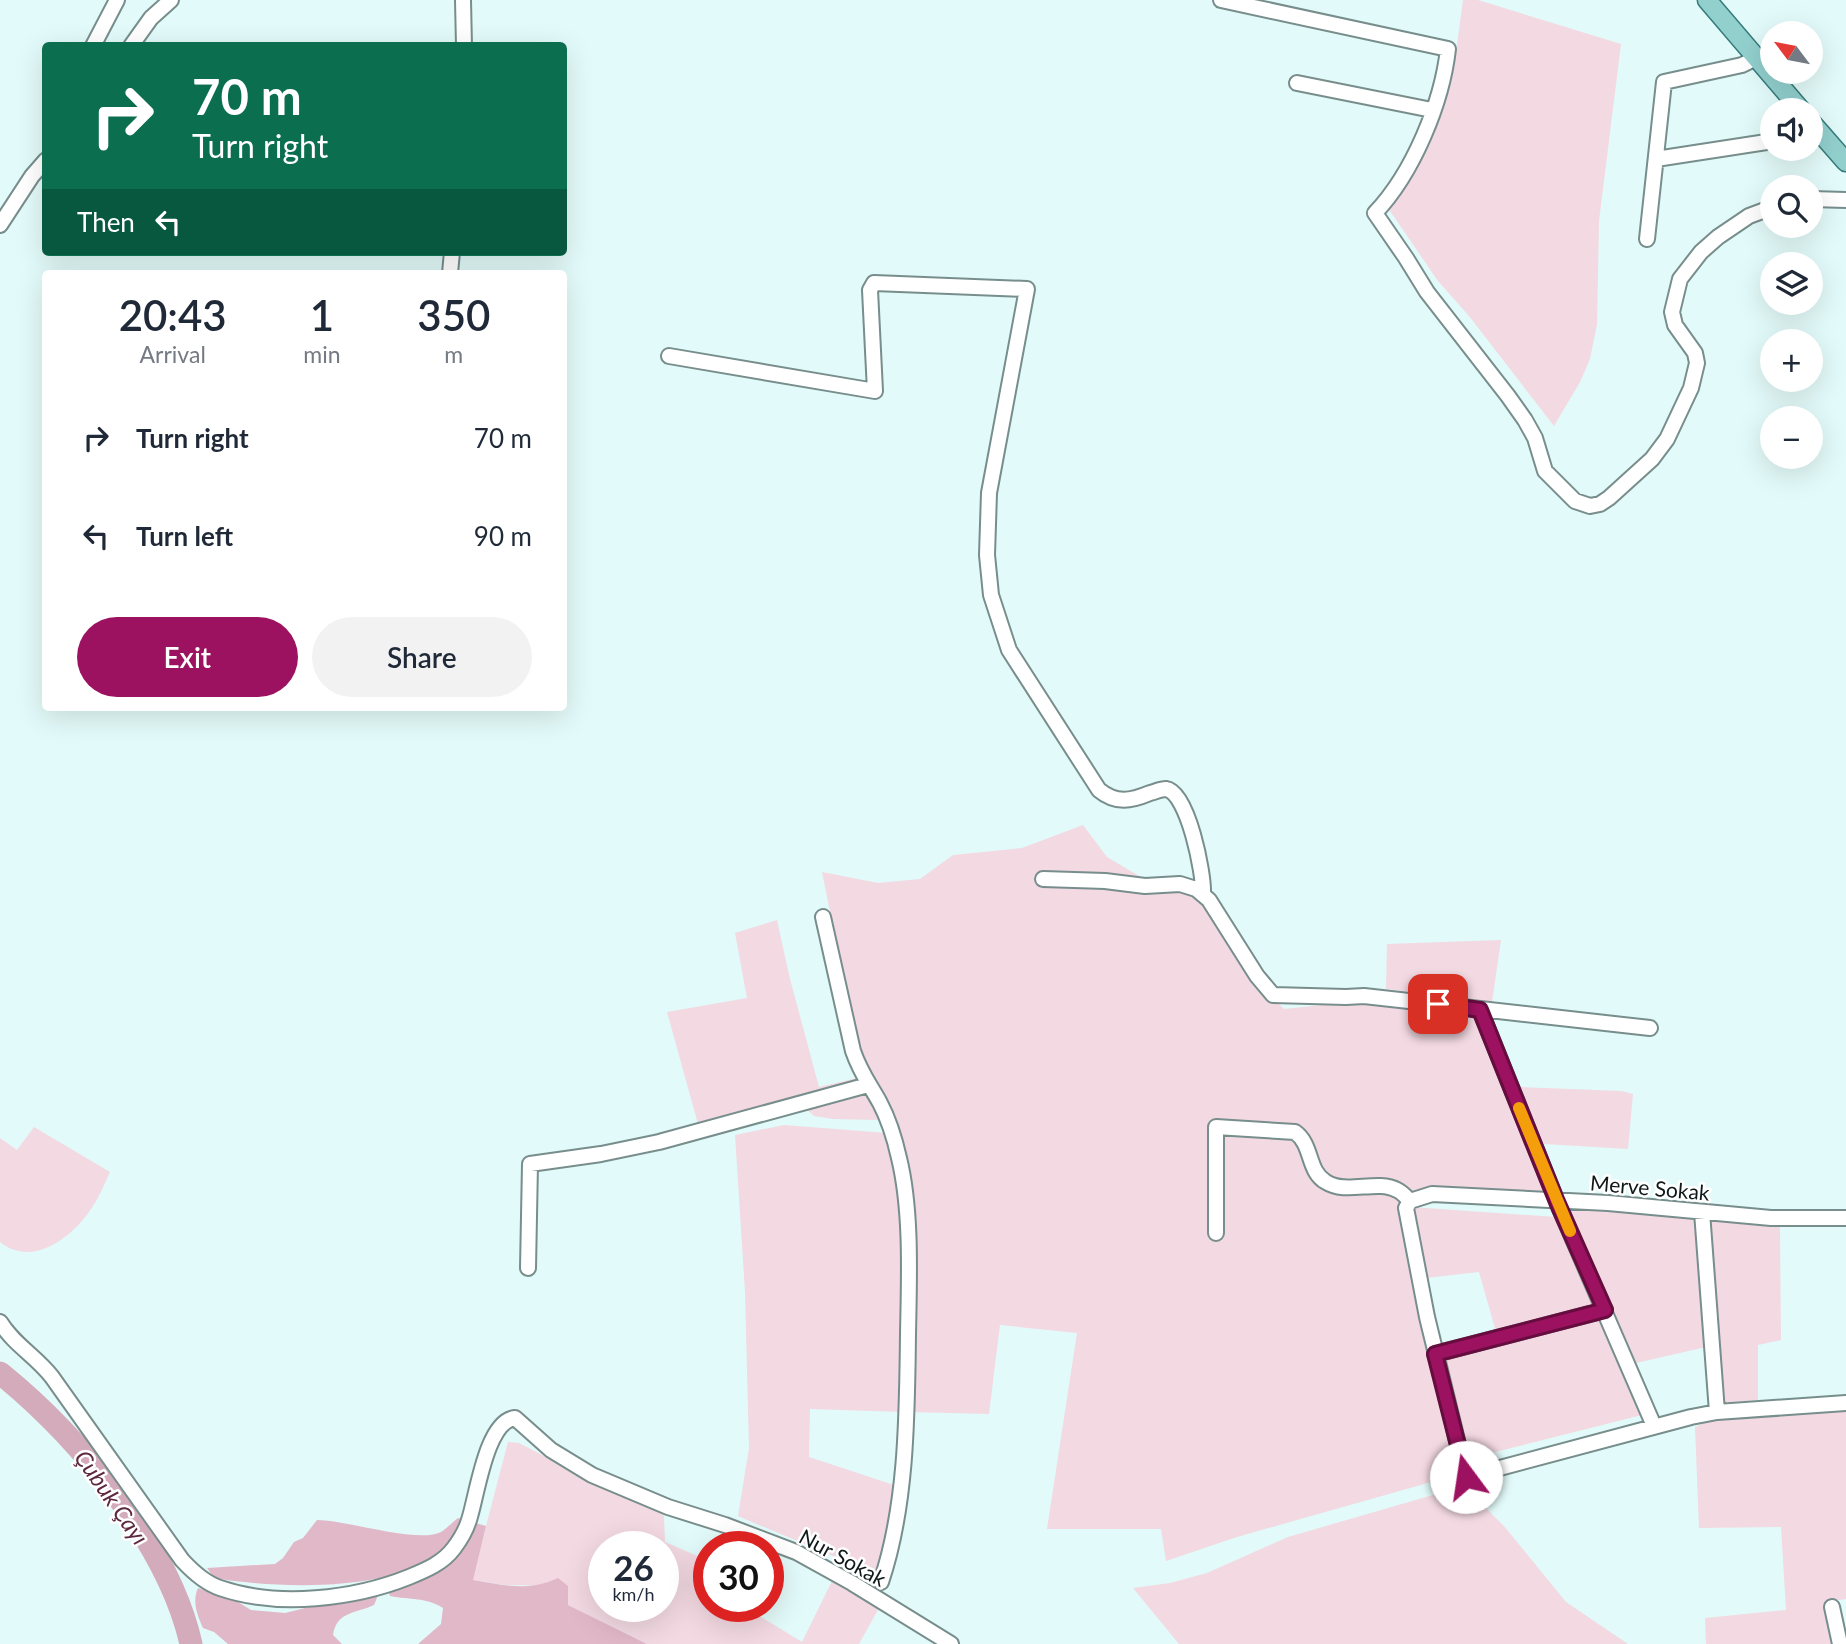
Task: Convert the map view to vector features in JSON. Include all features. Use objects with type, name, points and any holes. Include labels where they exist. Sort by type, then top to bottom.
[{"type":"main road","points":[[1707,0],[1791,98]]},
{"type":"main road","points":[[1823,139],[1846,163]]},
{"type":"street","points":[[95,42],[117,0]]},
{"type":"street","points":[[134,42],[157,11],[171,0]]},
{"type":"street","points":[[463,0],[464,42]]},
{"type":"street","points":[[1221,0],[1448,49],[1443,77],[1416,151],[1400,180],[1375,213],[1427,292],[1520,412],[1535,438],[1545,471],[1562,490],[1582,505],[1600,504],[1609,498],[1652,459],[1667,439],[1683,411],[1698,363],[1695,353],[1675,325],[1672,312],[1680,279],[1701,252],[1736,224],[1760,212]]},
{"type":"street","points":[[1647,239],[1664,82],[1742,65],[1756,58]]},
{"type":"street","points":[[1297,83],[1432,110]]},
{"type":"street","points":[[1656,159],[1760,143]]},
{"type":"street","points":[[0,225],[42,165]]},
{"type":"street","points":[[1823,199],[1846,200]]},
{"type":"street","points":[[669,356],[875,391],[870,290],[874,283],[1027,289],[989,493],[988,575],[996,615],[1009,650],[1099,790],[1112,798],[1126,801],[1161,789],[1177,794],[1189,818],[1203,893],[1257,976],[1273,995],[1364,996],[1650,1028]]},
{"type":"street","points":[[1043,879],[1105,881],[1145,887],[1180,884],[1203,893]]},
{"type":"street","points":[[823,917],[853,1051],[860,1072],[883,1111],[900,1159],[904,1185],[909,1282],[908,1363],[900,1498],[881,1582]]},
{"type":"street","points":[[1480,1010],[1557,1202],[1654,1426]]},
{"type":"street","points":[[528,1268],[530,1164],[659,1142],[868,1085]]},
{"type":"street","points":[[1216,1233],[1216,1127],[1289,1130],[1303,1139],[1315,1171],[1328,1184],[1393,1188],[1410,1200],[1406,1208],[1435,1354],[1466,1477],[1654,1426],[1717,1412],[1846,1403]]},
{"type":"street","name":"Merve Sokak","points":[[1410,1200],[1432,1194],[1608,1203],[1782,1218],[1846,1218]]},
{"type":"street","points":[[1702,1212],[1717,1412]]},
{"type":"street","points":[[1435,1354],[1605,1310]]},
{"type":"street","name":"Nur Sokak","points":[[0,1322],[13,1342],[41,1363],[52,1377],[182,1560],[201,1578],[221,1589],[276,1598],[335,1597],[394,1583],[442,1561],[459,1541],[468,1523],[491,1442],[502,1423],[515,1418],[551,1450],[577,1468],[668,1507],[796,1552],[951,1644]]},
{"type":"street","points":[[1832,1607],[1840,1644]]},
{"type":"shaded area","points":[[1463,0],[1478,0],[1621,44],[1599,221],[1597,324],[1590,359],[1554,426],[1469,316],[1438,281],[1388,208],[1424,142],[1457,45]]},
{"type":"shaded area","points":[[1083,825],[1107,857],[1151,883],[1182,889],[1198,898],[1214,915],[1259,984],[1284,1009],[1361,1001],[1473,1015],[1479,1018],[1550,1198],[1432,1190],[1410,1194],[1400,1202],[1456,1475],[1237,1537],[1166,1561],[1161,1529],[1047,1529],[1077,1333],[1000,1325],[989,1414],[909,1412],[902,1154],[861,1065],[822,872],[878,883],[920,879],[953,855],[1022,848]]},
{"type":"shaded area","points":[[777,920],[819,1087],[857,1078],[881,1120],[814,1116],[800,1103],[698,1124],[667,1012],[747,998],[735,933]]},
{"type":"shaded area","points":[[1501,940],[1492,1002],[1386,989],[1387,944]]},
{"type":"shaded area","points":[[1520,1087],[1622,1091],[1633,1094],[1628,1149],[1544,1144]]},
{"type":"shaded area","points":[[784,1125],[887,1133],[899,1183],[902,1232],[905,1361],[903,1412],[810,1409],[809,1457],[897,1486],[878,1575],[784,1535],[784,1531],[774,1531],[738,1516],[749,1448],[745,1292],[735,1135]]},
{"type":"shaded area","points":[[34,1127],[110,1172],[92,1207],[71,1232],[49,1247],[24,1252],[0,1242],[0,1138],[17,1150]]},
{"type":"shaded area","points":[[1411,1207],[1556,1217],[1599,1307],[1496,1332],[1479,1272],[1426,1278]]},
{"type":"shaded area","points":[[1566,1209],[1698,1216],[1706,1347],[1636,1363]]},
{"type":"shaded area","points":[[1707,1219],[1780,1227],[1781,1340],[1758,1345],[1758,1400],[1721,1403]]},
{"type":"shaded area","points":[[1599,1315],[1642,1415],[1464,1460],[1443,1359],[1557,1331]]},
{"type":"shaded area","points":[[1846,1409],[1846,1599],[1826,1602],[1831,1644],[1706,1644],[1705,1618],[1786,1610],[1781,1527],[1699,1528],[1695,1427],[1715,1418]]},
{"type":"shaded area","points":[[508,1442],[519,1443],[657,1509],[664,1516],[665,1531],[588,1531],[588,1615],[568,1605],[568,1586],[505,1585],[472,1580]]},
{"type":"shaded area","points":[[1464,1486],[1504,1526],[1566,1602],[1628,1644],[1179,1644],[1133,1588],[1170,1583],[1207,1573],[1288,1537]]},
{"type":"shaded area","points":[[458,1518],[486,1526],[473,1580],[526,1586],[558,1578],[568,1586],[568,1605],[588,1615],[588,1622],[602,1622],[647,1644],[418,1644],[441,1624],[443,1608],[424,1600],[390,1596],[388,1590],[414,1583],[439,1571],[458,1549],[450,1548],[427,1563],[399,1573],[336,1584],[241,1582],[214,1578],[207,1568],[275,1564],[283,1558],[294,1542],[303,1538],[317,1520],[416,1535],[441,1532]]},
{"type":"shaded area","points":[[679,1548],[693,1554],[693,1622],[769,1622],[802,1642],[832,1581],[879,1608],[859,1644],[647,1644],[602,1622],[679,1622]]},
{"type":"shaded area","points":[[198,1588],[238,1602],[251,1610],[285,1613],[374,1591],[377,1598],[374,1605],[348,1614],[338,1621],[333,1635],[342,1644],[228,1644],[214,1632],[203,1628],[195,1603]]},
{"type":"waterway","name":"Çubuk Çayı","points":[[0,1373],[60,1428],[116,1495],[163,1569],[180,1607],[191,1644]]},
{"type":"slow traffic","points":[[1519,1108],[1570,1231]]},
{"type":"route","points":[[1438,1004],[1480,1010],[1557,1202],[1605,1310],[1435,1354],[1466,1477]]}]
